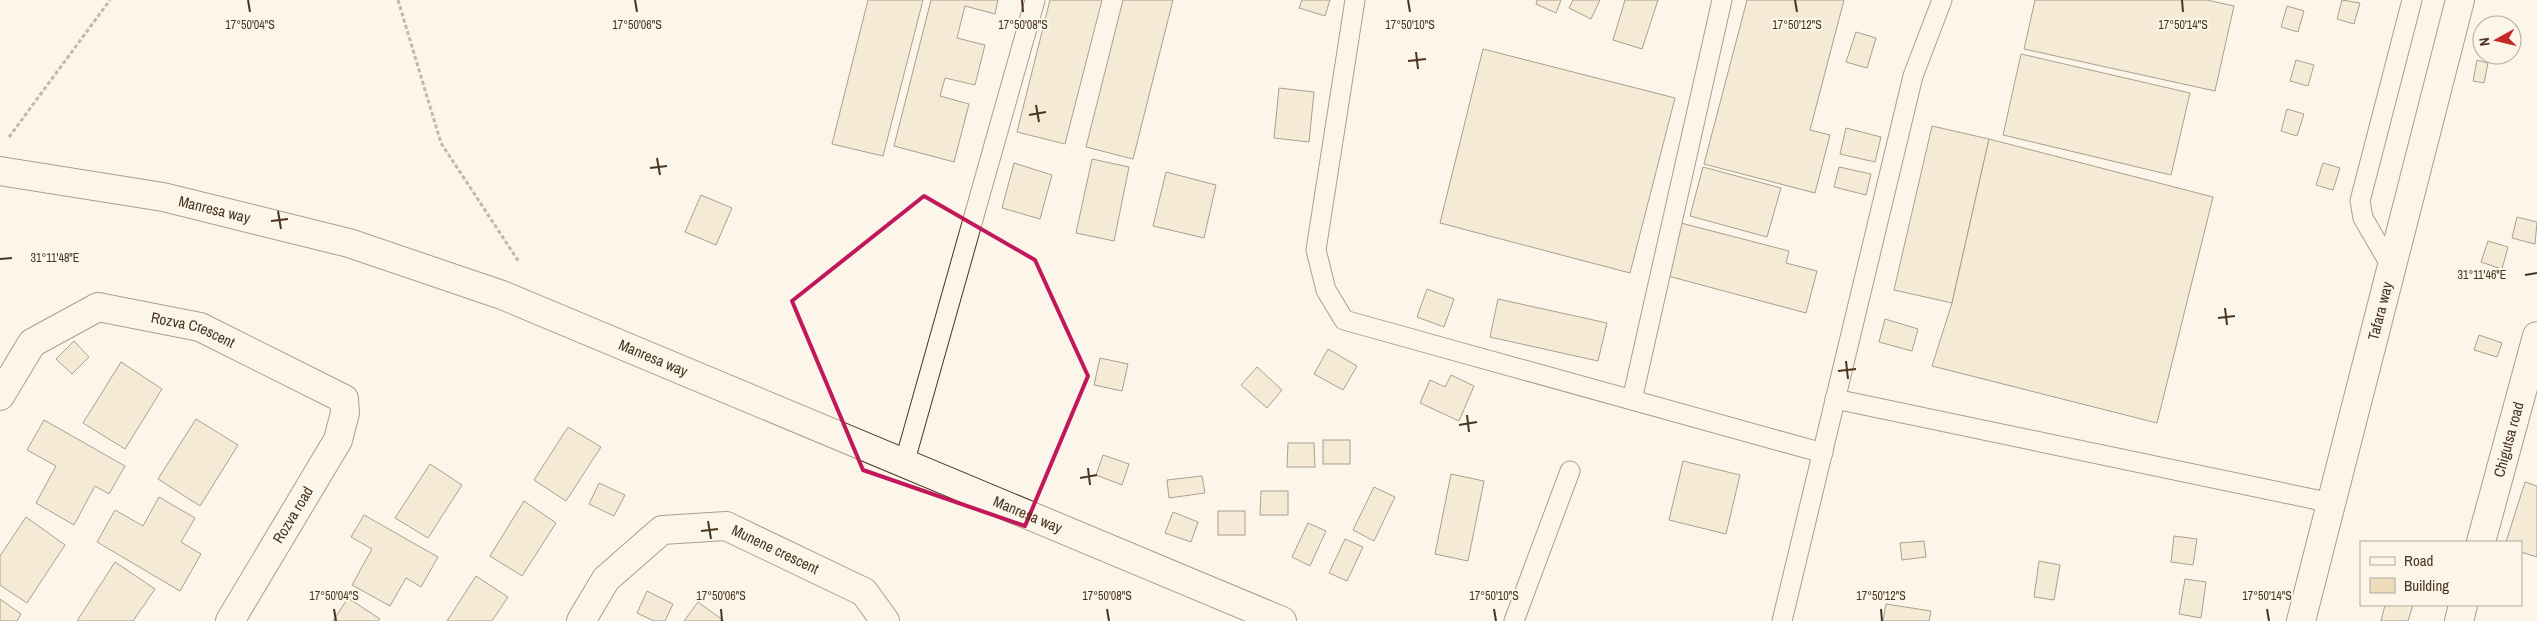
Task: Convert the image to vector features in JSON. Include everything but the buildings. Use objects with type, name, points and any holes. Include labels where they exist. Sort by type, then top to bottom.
[{"type":"street","name":"Tafara way","points":[[2301,621],[2460,0]]},
{"type":"street","name":"Manresa way","points":[[0,171],[163,197],[349,243],[502,295],[1282,621]]},
{"type":"street","name":"Rozva Crescent","points":[[0,396],[32,343],[98,307],[200,327],[344,400],[345,405]]},
{"type":"street","name":"Chigutsa road","points":[[2481,541],[2526,423],[2537,336]]},
{"type":"street","name":"Rozva road","points":[[230,621],[338,440],[343,427],[345,405]]},
{"type":"street","name":"Munene crescent","points":[[582,621],[606,578],[662,530],[726,526],[864,592],[885,621]]},
{"type":"street","points":[[2459,621],[2463,606]]},
{"type":"lane","points":[[904,464],[1035,0]]},
{"type":"lane","points":[[1355,0],[1316,250],[1326,290],[1344,320],[1823,453]]},
{"type":"lane","points":[[1632,400],[1722,0]]},
{"type":"lane","points":[[1782,621],[1913,76],[1942,0]]},
{"type":"lane","points":[[2391,266],[2363,218],[2360,201],[2412,0]]},
{"type":"lane","points":[[1835,399],[2332,503]]},
{"type":"lane","points":[[1514,621],[1570,471]]},
{"type":"path","points":[[6,141],[110,0]]},
{"type":"path","points":[[398,0],[441,142],[520,263]]},
{"type":"highlighted area","points":[[924,196],[1035,260],[1088,376],[1025,526],[863,470],[792,301]]}]
